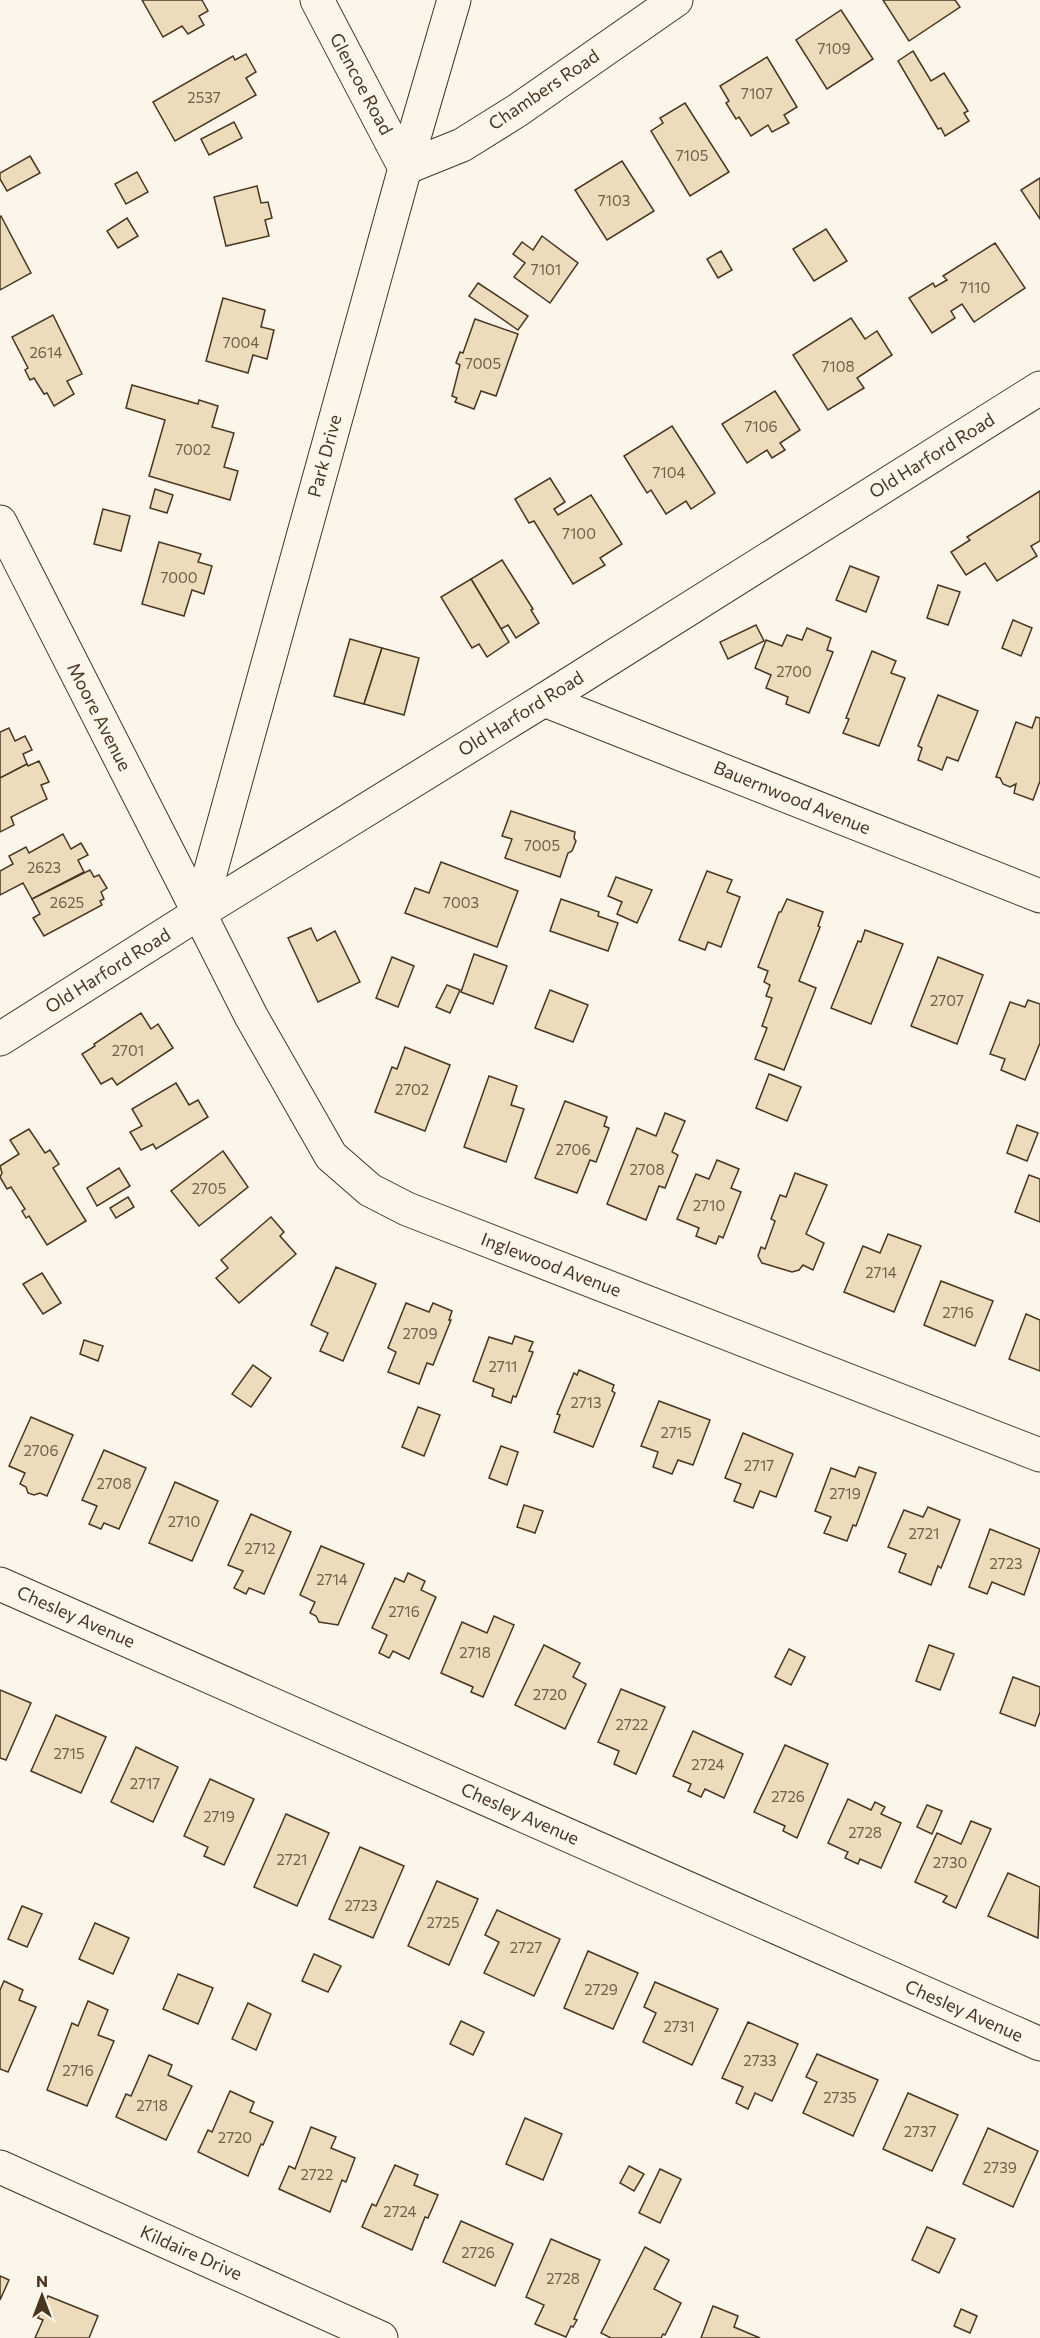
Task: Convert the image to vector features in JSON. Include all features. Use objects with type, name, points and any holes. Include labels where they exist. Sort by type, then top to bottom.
[{"type":"street","name":"Glencoe Road","points":[[316,0],[405,168]]},
{"type":"street","name":"Park Drive","points":[[199,913],[405,168],[454,0]]},
{"type":"street","name":"Chambers Road","points":[[405,168],[462,145],[518,110],[676,0]]},
{"type":"street","name":"Old Harford Road","points":[[0,1040],[199,913],[544,700],[1040,388]]},
{"type":"street","name":"Moore Avenue","points":[[0,522],[199,913]]},
{"type":"street","name":"Bauernwood Avenue","points":[[544,700],[1040,896]]},
{"type":"street","name":"Inglewood Avenue","points":[[199,913],[251,1016],[331,1156],[370,1190],[407,1209],[1040,1455]]},
{"type":"street","name":"Chesley Avenue","points":[[0,1584],[1040,2044]]},
{"type":"street","name":"Kildaire Drive","points":[[0,2167],[381,2338]]},
{"type":"building","points":[[142,0],[202,0],[208,11],[199,16],[204,25],[188,34],[182,26],[163,37]]},
{"type":"building","points":[[883,0],[955,0],[960,7],[909,41]]},
{"type":"building","points":[[841,10],[873,59],[827,89],[796,40]]},
{"type":"building","points":[[913,51],[931,81],[944,73],[968,111],[964,113],[969,121],[945,136],[941,128],[938,129],[898,61]]},
{"type":"building","points":[[246,54],[256,72],[246,78],[256,95],[175,141],[153,102],[233,56],[235,60]]},
{"type":"building","points":[[767,57],[797,107],[784,115],[789,123],[772,132],[768,125],[751,136],[739,117],[736,119],[726,103],[729,101],[720,86]]},
{"type":"building","points":[[685,103],[729,172],[690,196],[651,131],[663,123],[660,118]]},
{"type":"building","points":[[234,122],[242,138],[209,155],[201,139]]},
{"type":"building","points":[[30,156],[40,173],[7,191],[0,179],[0,173]]},
{"type":"building","points":[[622,161],[654,211],[607,240],[575,190]]},
{"type":"building","points":[[137,172],[148,192],[126,204],[115,184]]},
{"type":"building","points":[[1040,178],[1040,219],[1021,190]]},
{"type":"building","points":[[257,186],[261,203],[268,202],[272,218],[265,220],[269,236],[226,246],[214,197]]},
{"type":"building","points":[[0,217],[31,273],[0,290]]},
{"type":"building","points":[[127,218],[138,236],[118,248],[107,231]]},
{"type":"building","points":[[826,229],[847,261],[814,281],[793,249]]},
{"type":"building","points":[[542,236],[578,263],[550,303],[514,277],[525,263],[513,254],[522,242],[533,250]]},
{"type":"building","points":[[995,243],[1025,288],[974,322],[962,304],[951,311],[955,318],[932,333],[909,298],[933,283],[935,287],[947,280],[943,276]]},
{"type":"building","points":[[721,251],[732,270],[718,278],[707,259]]},
{"type":"building","points":[[478,283],[528,316],[518,330],[469,296]]},
{"type":"building","points":[[223,298],[265,310],[261,327],[274,330],[267,359],[253,355],[248,373],[206,361]]},
{"type":"building","points":[[53,315],[82,374],[67,381],[74,394],[54,406],[47,393],[44,394],[34,378],[30,380],[25,370],[28,368],[12,337]]},
{"type":"building","points":[[851,318],[865,339],[877,331],[892,355],[857,378],[864,388],[828,410],[793,355]]},
{"type":"building","points":[[475,319],[518,334],[496,396],[481,391],[474,409],[455,402],[457,398],[452,396],[460,365],[456,363],[460,352],[463,353]]},
{"type":"building","points":[[132,385],[198,404],[199,400],[218,406],[212,427],[234,433],[224,467],[238,471],[230,500],[149,476],[165,420],[126,408]]},
{"type":"building","points":[[775,391],[800,430],[780,443],[785,450],[772,458],[767,450],[747,463],[722,424]]},
{"type":"building","points":[[672,426],[715,493],[691,509],[686,501],[666,514],[651,490],[647,493],[624,456]]},
{"type":"building","points":[[550,478],[565,502],[554,509],[558,515],[591,495],[622,544],[600,558],[605,565],[573,584],[534,521],[529,523],[515,499]]},
{"type":"building","points":[[155,489],[173,495],[167,513],[150,508]]},
{"type":"building","points":[[1040,491],[1040,541],[1031,546],[1037,556],[997,581],[985,563],[966,575],[951,552],[970,540],[967,537]]},
{"type":"building","points":[[103,509],[130,516],[121,551],[94,544]]},
{"type":"building","points":[[159,542],[201,554],[198,562],[212,566],[204,594],[192,590],[184,616],[142,604]]},
{"type":"building","points":[[502,560],[533,609],[531,610],[539,623],[516,638],[508,625],[501,629],[471,579]]},
{"type":"building","points":[[850,566],[879,577],[866,612],[836,600]]},
{"type":"building","points":[[471,579],[509,642],[487,657],[479,644],[472,648],[441,597]]},
{"type":"building","points":[[938,585],[960,592],[948,625],[927,618]]},
{"type":"building","points":[[1013,620],[1032,628],[1021,656],[1002,648]]},
{"type":"building","points":[[756,625],[764,641],[728,659],[720,642]]},
{"type":"building","points":[[807,628],[831,638],[827,650],[833,652],[809,713],[786,704],[788,697],[766,688],[771,675],[755,668],[766,640],[782,646],[787,635],[802,640]]},
{"type":"building","points":[[350,639],[382,648],[364,704],[334,696]]},
{"type":"building","points":[[382,648],[419,658],[404,715],[364,704]]},
{"type":"building","points":[[872,651],[896,661],[891,673],[905,678],[879,746],[843,733],[849,719],[846,718]]},
{"type":"building","points":[[938,695],[978,711],[958,761],[947,757],[942,770],[918,760],[922,748],[918,746]]},
{"type":"building","points":[[1036,717],[1040,718],[1040,781],[1033,800],[1014,793],[1016,784],[1010,787],[996,777],[1016,722],[1032,728]]},
{"type":"building","points":[[9,728],[15,741],[25,736],[32,750],[23,754],[27,764],[0,778],[0,732]]},
{"type":"building","points":[[39,761],[49,782],[41,785],[47,799],[11,817],[14,825],[0,832],[0,778],[27,764],[28,766]]},
{"type":"building","points":[[511,811],[575,832],[576,841],[572,851],[568,853],[560,877],[505,858],[512,839],[502,836]]},
{"type":"building","points":[[63,834],[71,849],[81,843],[88,855],[78,860],[84,872],[32,899],[23,883],[0,895],[0,871],[13,864],[9,856],[26,847],[29,853]]},
{"type":"building","points":[[441,862],[518,891],[497,947],[405,913],[415,888],[429,893]]},
{"type":"building","points":[[90,870],[94,877],[99,875],[107,888],[101,892],[104,899],[100,901],[102,905],[44,936],[33,918],[40,914],[32,899]]},
{"type":"building","points":[[707,871],[732,880],[727,892],[740,897],[721,947],[708,942],[705,950],[679,940]]},
{"type":"building","points":[[616,877],[652,890],[637,923],[617,914],[622,902],[608,896]]},
{"type":"building","points":[[561,899],[599,912],[598,916],[618,923],[608,951],[550,931]]},
{"type":"building","points":[[787,899],[823,912],[818,926],[820,927],[799,981],[816,988],[784,1070],[755,1059],[767,1028],[762,1026],[772,998],[766,996],[770,985],[764,982],[768,971],[758,967],[779,912]]},
{"type":"building","points":[[311,928],[317,941],[335,931],[360,982],[318,1002],[288,938]]},
{"type":"building","points":[[865,930],[903,944],[871,1024],[831,1008],[858,941],[861,942]]},
{"type":"building","points":[[474,954],[507,966],[493,1004],[461,992]]},
{"type":"building","points":[[392,957],[414,966],[398,1007],[376,998]]},
{"type":"building","points":[[938,957],[983,975],[957,1044],[911,1026]]},
{"type":"building","points":[[447,985],[460,990],[450,1013],[436,1007]]},
{"type":"building","points":[[550,990],[588,1005],[573,1042],[535,1028]]},
{"type":"building","points":[[1028,1000],[1040,1004],[1040,1043],[1025,1080],[1001,1070],[1005,1059],[990,1054],[1010,1002],[1025,1007]]},
{"type":"building","points":[[141,1013],[151,1029],[158,1024],[173,1048],[117,1085],[112,1078],[101,1084],[82,1054]]},
{"type":"building","points":[[405,1047],[450,1065],[425,1131],[375,1112],[392,1067],[397,1069]]},
{"type":"building","points":[[769,1074],[801,1087],[787,1121],[756,1108]]},
{"type":"building","points":[[489,1076],[517,1086],[511,1105],[524,1109],[506,1162],[464,1147]]},
{"type":"building","points":[[176,1083],[189,1105],[198,1100],[208,1117],[156,1149],[153,1144],[141,1150],[130,1132],[142,1126],[132,1109]]},
{"type":"building","points":[[565,1101],[607,1117],[604,1126],[609,1128],[596,1162],[590,1160],[577,1193],[535,1178]]},
{"type":"building","points":[[665,1113],[685,1121],[672,1152],[678,1155],[665,1188],[659,1186],[646,1220],[607,1204],[637,1128],[656,1136]]},
{"type":"building","points":[[1017,1125],[1038,1133],[1027,1161],[1007,1153]]},
{"type":"building","points":[[29,1129],[45,1153],[50,1150],[59,1164],[53,1168],[86,1221],[47,1245],[29,1216],[26,1218],[22,1211],[25,1209],[11,1187],[7,1189],[0,1177],[2,1173],[0,1166],[19,1154],[10,1140]]},
{"type":"building","points":[[223,1151],[248,1187],[199,1226],[171,1191]]},
{"type":"building","points":[[717,1160],[739,1169],[731,1188],[741,1192],[723,1238],[719,1236],[716,1244],[696,1236],[699,1228],[677,1219],[696,1174],[709,1179]]},
{"type":"building","points":[[119,1168],[130,1186],[97,1206],[87,1188]]},
{"type":"building","points":[[795,1173],[827,1185],[806,1234],[824,1243],[813,1270],[803,1265],[799,1270],[792,1272],[762,1263],[758,1256],[761,1247],[765,1249],[775,1221],[771,1219],[780,1195],[786,1197]]},
{"type":"building","points":[[1029,1175],[1040,1179],[1040,1222],[1015,1212]]},
{"type":"building","points":[[128,1197],[134,1207],[116,1218],[110,1208]]},
{"type":"building","points":[[271,1217],[284,1232],[280,1236],[296,1254],[239,1303],[216,1278],[228,1268],[221,1260]]},
{"type":"building","points":[[888,1234],[921,1246],[894,1312],[844,1292],[863,1246],[880,1253]]},
{"type":"building","points":[[336,1267],[376,1284],[343,1361],[320,1351],[328,1333],[311,1325]]},
{"type":"building","points":[[42,1273],[61,1303],[43,1314],[23,1284]]},
{"type":"building","points":[[941,1281],[993,1301],[975,1346],[924,1325]]},
{"type":"building","points":[[406,1303],[429,1312],[433,1303],[452,1311],[449,1320],[451,1320],[433,1365],[427,1363],[419,1384],[388,1372],[396,1352],[388,1348]]},
{"type":"building","points":[[1026,1314],[1040,1320],[1040,1371],[1009,1359]]},
{"type":"building","points":[[515,1336],[533,1342],[529,1351],[533,1352],[516,1397],[513,1396],[511,1403],[492,1396],[494,1389],[473,1381],[489,1337],[512,1344]]},
{"type":"building","points":[[84,1340],[103,1346],[98,1361],[80,1354]]},
{"type":"building","points":[[253,1365],[271,1378],[251,1407],[232,1394]]},
{"type":"building","points":[[579,1370],[614,1385],[612,1391],[615,1393],[593,1447],[554,1432],[560,1415],[557,1414],[574,1373],[577,1375]]},
{"type":"building","points":[[659,1401],[710,1420],[693,1465],[678,1460],[672,1474],[653,1467],[658,1452],[641,1446]]},
{"type":"building","points":[[418,1407],[440,1415],[424,1456],[402,1447]]},
{"type":"building","points":[[31,1417],[73,1435],[47,1496],[40,1493],[34,1495],[28,1493],[26,1487],[20,1484],[25,1473],[9,1466]]},
{"type":"building","points":[[743,1433],[793,1454],[776,1497],[760,1491],[753,1508],[734,1501],[741,1484],[725,1478]]},
{"type":"building","points":[[501,1446],[518,1452],[507,1485],[489,1478]]},
{"type":"building","points":[[104,1450],[146,1468],[119,1529],[104,1523],[101,1529],[89,1524],[97,1506],[82,1500]]},
{"type":"building","points":[[859,1467],[876,1473],[856,1526],[853,1525],[847,1541],[824,1533],[831,1517],[815,1511],[831,1468],[855,1477]]},
{"type":"building","points":[[175,1482],[218,1501],[192,1561],[149,1543]]},
{"type":"building","points":[[524,1505],[543,1511],[535,1533],[517,1527]]},
{"type":"building","points":[[928,1507],[960,1520],[941,1568],[938,1566],[931,1585],[899,1572],[906,1554],[888,1547],[904,1510],[923,1517]]},
{"type":"building","points":[[251,1514],[291,1532],[264,1594],[249,1588],[246,1594],[234,1588],[243,1571],[228,1565]]},
{"type":"building","points":[[990,1529],[1040,1549],[1024,1595],[992,1582],[987,1594],[969,1587]]},
{"type":"building","points":[[321,1546],[364,1564],[338,1625],[319,1622],[316,1616],[310,1613],[315,1602],[300,1595]]},
{"type":"building","points":[[408,1573],[425,1581],[421,1590],[436,1597],[409,1659],[393,1651],[389,1658],[379,1653],[387,1635],[372,1628],[395,1578],[404,1582]]},
{"type":"building","points":[[494,1616],[514,1625],[483,1697],[471,1692],[473,1687],[441,1673],[462,1622],[487,1633]]},
{"type":"building","points":[[544,1645],[580,1663],[573,1677],[586,1684],[565,1729],[515,1705]]},
{"type":"building","points":[[929,1645],[954,1654],[940,1690],[916,1681]]},
{"type":"building","points":[[789,1649],[805,1657],[791,1685],[775,1677]]},
{"type":"building","points":[[1013,1677],[1040,1687],[1040,1712],[1035,1726],[1000,1713]]},
{"type":"building","points":[[621,1689],[665,1707],[636,1774],[614,1764],[619,1751],[598,1742]]},
{"type":"building","points":[[0,1690],[31,1703],[6,1760],[0,1758]]},
{"type":"building","points":[[56,1715],[106,1737],[81,1793],[31,1771]]},
{"type":"building","points":[[693,1731],[743,1754],[724,1798],[705,1789],[701,1797],[688,1791],[691,1784],[673,1776]]},
{"type":"building","points":[[785,1745],[828,1764],[797,1838],[783,1831],[785,1826],[754,1812]]},
{"type":"building","points":[[136,1747],[178,1767],[153,1822],[111,1802]]},
{"type":"building","points":[[210,1779],[254,1799],[224,1865],[204,1856],[208,1847],[184,1836]]},
{"type":"building","points":[[848,1799],[871,1810],[875,1802],[885,1807],[881,1814],[901,1823],[881,1868],[860,1859],[858,1864],[845,1858],[848,1852],[828,1843]]},
{"type":"building","points":[[927,1805],[942,1811],[932,1834],[917,1827]]},
{"type":"building","points":[[286,1814],[329,1833],[297,1906],[254,1887]]},
{"type":"building","points":[[971,1821],[991,1829],[956,1908],[943,1902],[947,1896],[915,1882],[937,1833],[961,1844]]},
{"type":"building","points":[[360,1847],[404,1866],[373,1938],[329,1919]]},
{"type":"building","points":[[1008,1873],[1040,1887],[1038,1938],[988,1916]]},
{"type":"building","points":[[437,1881],[478,1899],[449,1965],[408,1946]]},
{"type":"building","points":[[22,1906],[42,1914],[27,1947],[8,1939]]},
{"type":"building","points":[[497,1910],[560,1939],[534,1996],[484,1973],[499,1942],[485,1935]]},
{"type":"building","points":[[95,1923],[129,1938],[113,1974],[79,1959]]},
{"type":"building","points":[[588,1951],[638,1973],[613,2029],[564,2008]]},
{"type":"building","points":[[314,1954],[341,1966],[328,1992],[302,1981]]},
{"type":"building","points":[[178,1974],[213,1988],[198,2024],[163,2009]]},
{"type":"building","points":[[4,1981],[23,1990],[19,2000],[36,2007],[8,2072],[0,2069],[0,1990]]},
{"type":"building","points":[[655,1982],[718,2009],[692,2065],[643,2042],[656,2013],[644,2007]]},
{"type":"building","points":[[88,2001],[108,2010],[98,2035],[114,2041],[87,2106],[47,2090],[72,2023],[78,2026]]},
{"type":"building","points":[[248,2003],[271,2014],[256,2050],[232,2039]]},
{"type":"building","points":[[461,2021],[484,2032],[473,2055],[450,2044]]},
{"type":"building","points":[[748,2022],[798,2044],[772,2101],[755,2093],[748,2109],[736,2103],[743,2087],[722,2078]]},
{"type":"building","points":[[817,2054],[878,2080],[853,2136],[803,2113],[817,2082],[806,2077]]},
{"type":"building","points":[[149,2055],[172,2065],[168,2075],[192,2086],[166,2140],[116,2117],[126,2094],[131,2096]]},
{"type":"building","points":[[230,2091],[254,2102],[250,2112],[273,2122],[248,2176],[198,2152],[208,2130],[212,2132]]},
{"type":"building","points":[[908,2093],[958,2115],[932,2171],[883,2149]]},
{"type":"building","points":[[525,2118],[562,2134],[543,2180],[506,2164]]},
{"type":"building","points":[[311,2127],[336,2137],[331,2148],[355,2158],[346,2182],[342,2180],[330,2212],[279,2189],[289,2166],[295,2169]]},
{"type":"building","points":[[988,2128],[1038,2151],[1013,2207],[963,2184]]},
{"type":"building","points":[[395,2165],[418,2175],[414,2185],[438,2195],[428,2218],[425,2217],[412,2250],[362,2227],[372,2204],[376,2206]]},
{"type":"building","points":[[629,2166],[644,2174],[634,2191],[620,2183]]},
{"type":"building","points":[[660,2169],[681,2179],[660,2223],[639,2213]]},
{"type":"building","points":[[461,2221],[513,2244],[495,2286],[443,2262]]},
{"type":"building","points":[[927,2227],[955,2239],[939,2273],[912,2260]]},
{"type":"building","points":[[551,2239],[600,2260],[574,2319],[577,2320],[566,2337],[535,2324],[544,2305],[526,2297]]},
{"type":"building","points":[[645,2247],[669,2260],[654,2289],[681,2303],[665,2335],[663,2334],[661,2338],[611,2338],[601,2333]]},
{"type":"building","points":[[0,2276],[9,2280],[0,2300]]},
{"type":"building","points":[[48,2296],[98,2316],[89,2338],[35,2338],[43,2320],[38,2318]]},
{"type":"building","points":[[713,2306],[738,2316],[734,2327],[760,2338],[701,2338]]},
{"type":"building","points":[[961,2309],[977,2316],[970,2333],[954,2326]]}]
